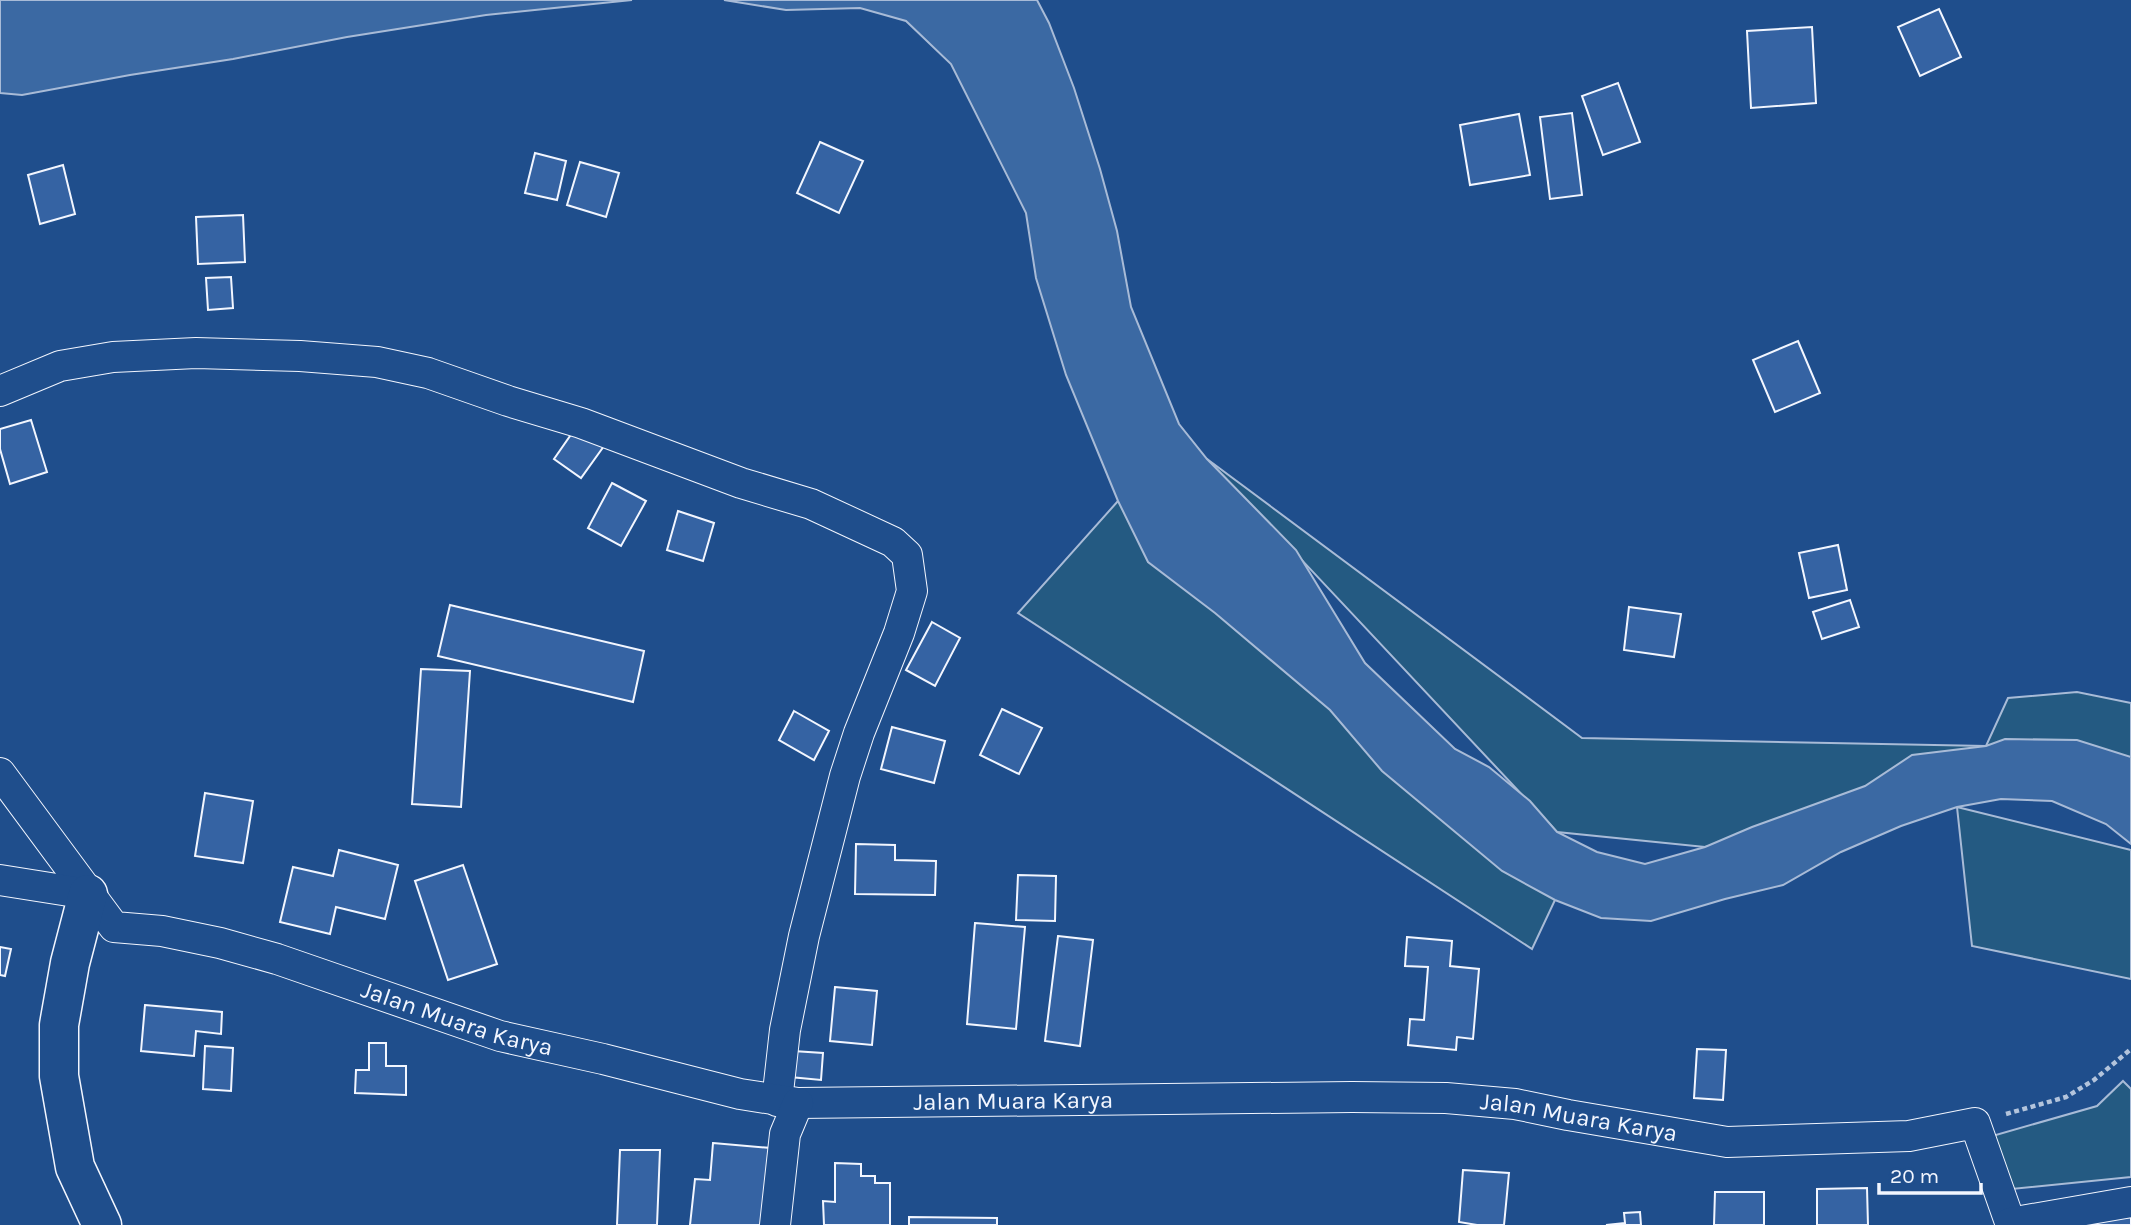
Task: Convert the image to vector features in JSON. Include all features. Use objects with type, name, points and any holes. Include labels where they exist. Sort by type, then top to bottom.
[{"type":"street","points":[[0,391],[60,366],[113,357],[221,354],[377,362],[428,373],[581,423],[741,483],[811,504],[893,542],[907,555],[912,591],[845,776],[804,936],[785,1030],[787,1102],[775,1225]]},
{"type":"street","name":"Jalan Muara Karya","points":[[0,773],[114,927],[162,931],[220,943],[276,958],[500,1036],[787,1102],[1446,1098],[1515,1104],[1727,1142],[1909,1136],[1975,1123]]},
{"type":"street","points":[[0,880],[88,894],[70,963],[60,1025],[59,1076],[75,1167],[102,1225]]},
{"type":"street","points":[[1975,1123],[2011,1224],[2131,1202]]},
{"type":"path","points":[[1975,1123],[2066,1097],[2094,1080],[2131,1049]]},
{"type":"shaded area","points":[[0,0],[632,0],[486,15],[22,95],[0,93]]},
{"type":"shaded area","points":[[724,0],[1037,0],[1049,23],[1074,88],[1100,169],[1117,231],[1131,307],[1179,424],[1207,459],[1296,550],[1365,663],[1455,749],[1489,767],[1530,801],[1557,832],[1597,852],[1645,864],[1705,847],[1865,786],[1912,755],[1986,746],[2005,739],[2077,740],[2131,757],[2131,844],[2106,824],[2052,801],[2001,799],[1957,807],[1901,826],[1841,852],[1783,885],[1651,921],[1601,918],[1555,900],[1502,871],[1382,771],[1330,710],[1215,613],[1148,562],[1118,501],[1066,375],[1036,278],[1026,213],[951,64],[906,21],[860,8],[786,10]]},
{"type":"shaded area","points":[[1207,459],[1582,738],[1986,746],[2008,698],[2077,692],[2131,703],[2131,778],[2069,782],[1705,847],[1557,832]]},
{"type":"shaded area","points":[[1118,501],[1555,900],[1532,949],[1018,613]]},
{"type":"shaded area","points":[[1957,807],[2131,850],[2131,979],[1972,946]]},
{"type":"shaded area","points":[[2123,1081],[2131,1089],[2131,1177],[1982,1192],[1975,1141],[2097,1106]]},
{"type":"building","points":[[1939,9],[1961,57],[1920,76],[1898,27]]},
{"type":"building","points":[[1812,27],[1816,103],[1751,108],[1747,31]]},
{"type":"building","points":[[1618,83],[1640,142],[1603,155],[1582,96]]},
{"type":"building","points":[[1572,113],[1582,195],[1550,199],[1540,117]]},
{"type":"building","points":[[1519,114],[1530,175],[1470,185],[1460,125]]},
{"type":"building","points":[[820,142],[863,161],[839,213],[797,193]]},
{"type":"building","points":[[535,153],[566,161],[557,200],[525,193]]},
{"type":"building","points":[[580,162],[619,173],[606,217],[567,205]]},
{"type":"building","points":[[63,165],[75,214],[40,224],[28,175]]},
{"type":"building","points":[[243,215],[245,262],[198,264],[196,217]]},
{"type":"building","points":[[231,277],[233,308],[208,310],[206,278]]},
{"type":"building","points":[[1798,341],[1820,393],[1775,412],[1753,360]]},
{"type":"building","points":[[31,420],[47,472],[10,484],[0,449],[0,429]]},
{"type":"building","points":[[577,426],[604,446],[581,478],[554,459]]},
{"type":"building","points":[[612,483],[646,501],[621,546],[588,528]]},
{"type":"building","points":[[678,511],[714,523],[703,561],[667,550]]},
{"type":"building","points":[[1838,545],[1847,590],[1809,598],[1799,553]]},
{"type":"building","points":[[1850,600],[1859,627],[1822,639],[1813,612]]},
{"type":"building","points":[[450,605],[644,651],[633,702],[438,656]]},
{"type":"building","points":[[1629,607],[1681,614],[1674,657],[1624,650]]},
{"type":"building","points":[[932,622],[960,638],[935,686],[906,670]]},
{"type":"building","points":[[421,669],[470,671],[461,807],[412,804]]},
{"type":"building","points":[[1002,709],[1042,728],[1019,774],[980,755]]},
{"type":"building","points":[[794,711],[829,731],[814,760],[779,740]]},
{"type":"building","points":[[892,727],[945,741],[934,783],[881,769]]},
{"type":"building","points":[[205,793],[253,801],[243,863],[195,856]]},
{"type":"building","points":[[856,844],[895,845],[895,860],[936,861],[935,895],[855,894]]},
{"type":"building","points":[[339,850],[398,865],[385,919],[336,907],[330,934],[280,922],[293,867],[333,876]]},
{"type":"building","points":[[463,865],[497,964],[448,980],[415,881]]},
{"type":"building","points":[[1018,875],[1056,876],[1055,921],[1016,920]]},
{"type":"building","points":[[975,923],[1025,927],[1016,1029],[967,1024]]},
{"type":"building","points":[[1058,936],[1093,940],[1080,1046],[1045,1041]]},
{"type":"building","points":[[1407,937],[1452,941],[1450,966],[1479,969],[1473,1039],[1457,1037],[1456,1050],[1408,1045],[1410,1019],[1424,1020],[1428,967],[1405,966]]},
{"type":"building","points":[[0,947],[11,949],[5,976],[0,975]]},
{"type":"building","points":[[835,987],[877,991],[872,1045],[830,1041]]},
{"type":"building","points":[[145,1005],[222,1012],[221,1034],[196,1031],[194,1056],[141,1051]]},
{"type":"building","points":[[369,1043],[386,1043],[386,1066],[406,1066],[406,1095],[355,1093],[356,1070],[369,1070]]},
{"type":"building","points":[[205,1046],[233,1048],[231,1091],[203,1089]]},
{"type":"building","points":[[1697,1049],[1726,1050],[1723,1100],[1694,1098]]},
{"type":"building","points":[[793,1051],[823,1053],[821,1080],[790,1077]]},
{"type":"building","points":[[713,1143],[771,1148],[764,1225],[690,1225],[695,1179],[710,1180]]},
{"type":"building","points":[[620,1150],[660,1150],[657,1225],[617,1225]]},
{"type":"building","points":[[835,1163],[861,1164],[861,1176],[875,1176],[875,1183],[890,1183],[890,1225],[824,1225],[823,1201],[835,1202]]},
{"type":"building","points":[[1463,1170],[1509,1173],[1504,1225],[1459,1222]]},
{"type":"building","points":[[1867,1188],[1868,1225],[1817,1225],[1817,1189]]},
{"type":"building","points":[[1715,1192],[1764,1192],[1764,1225],[1714,1225]]},
{"type":"building","points":[[1640,1212],[1641,1225],[1606,1225],[1625,1223],[1624,1213]]},
{"type":"building","points":[[909,1217],[997,1218],[997,1225],[909,1225]]},
{"type":"building","points":[[2131,1217],[2131,1225],[2064,1225]]}]
